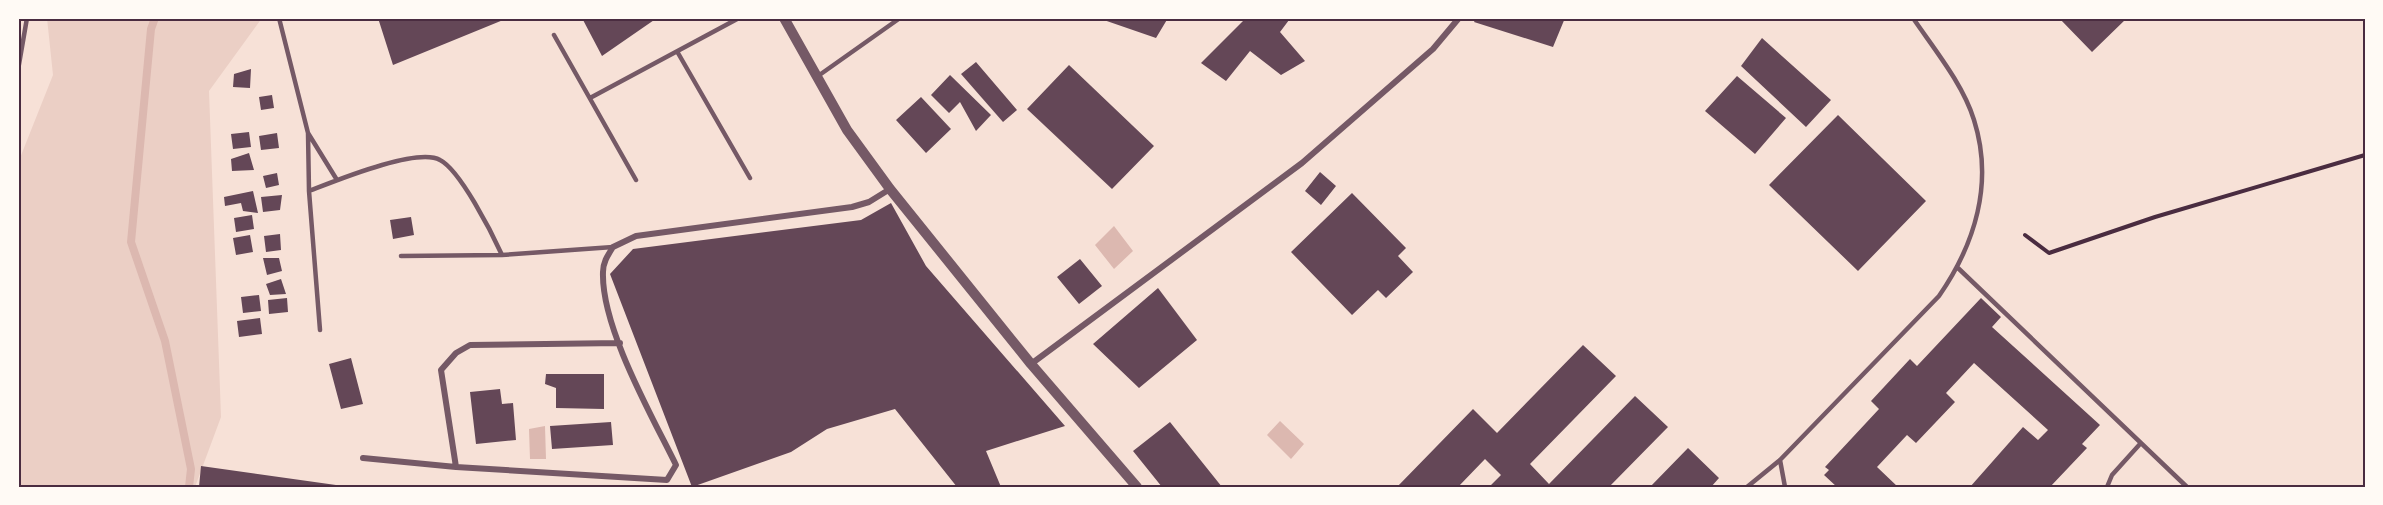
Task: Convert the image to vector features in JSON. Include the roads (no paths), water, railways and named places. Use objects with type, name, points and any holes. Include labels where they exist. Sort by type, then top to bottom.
[{"type":"street","points":[[784,18],[847,130],[890,189],[1031,364],[1137,487]]},
{"type":"street","points":[[1031,364],[1302,163],[1433,49],[1459,18]]},
{"type":"street","points":[[363,458],[456,467],[667,480],[676,465],[620,343],[604,286],[605,262],[613,247],[636,236],[852,207],[869,202],[890,189]]},
{"type":"street","points":[[456,467],[441,370],[456,353],[470,345],[620,343]]},
{"type":"lane","points":[[18,70],[27,18]]},
{"type":"lane","points":[[279,18],[308,133],[309,191],[320,330]]},
{"type":"lane","points":[[590,98],[740,18]]},
{"type":"lane","points":[[816,77],[900,18]]},
{"type":"lane","points":[[1747,487],[1780,460],[1939,296],[1958,268],[1975,228],[1982,187],[1982,152],[1974,118],[1913,18]]},
{"type":"lane","points":[[554,35],[636,180]]},
{"type":"lane","points":[[678,53],[750,178]]},
{"type":"lane","points":[[308,133],[338,180]]},
{"type":"lane","points":[[309,191],[420,155],[440,159],[455,172],[502,255]]},
{"type":"lane","points":[[401,256],[502,255],[613,247]]},
{"type":"lane","points":[[1958,268],[2187,487]]},
{"type":"lane","points":[[2107,487],[2112,475],[2140,444]]},
{"type":"lane","points":[[1780,460],[1785,487]]},
{"type":"waterway","points":[[155,18],[151,29],[131,242],[165,341],[191,469],[189,487]]}]
